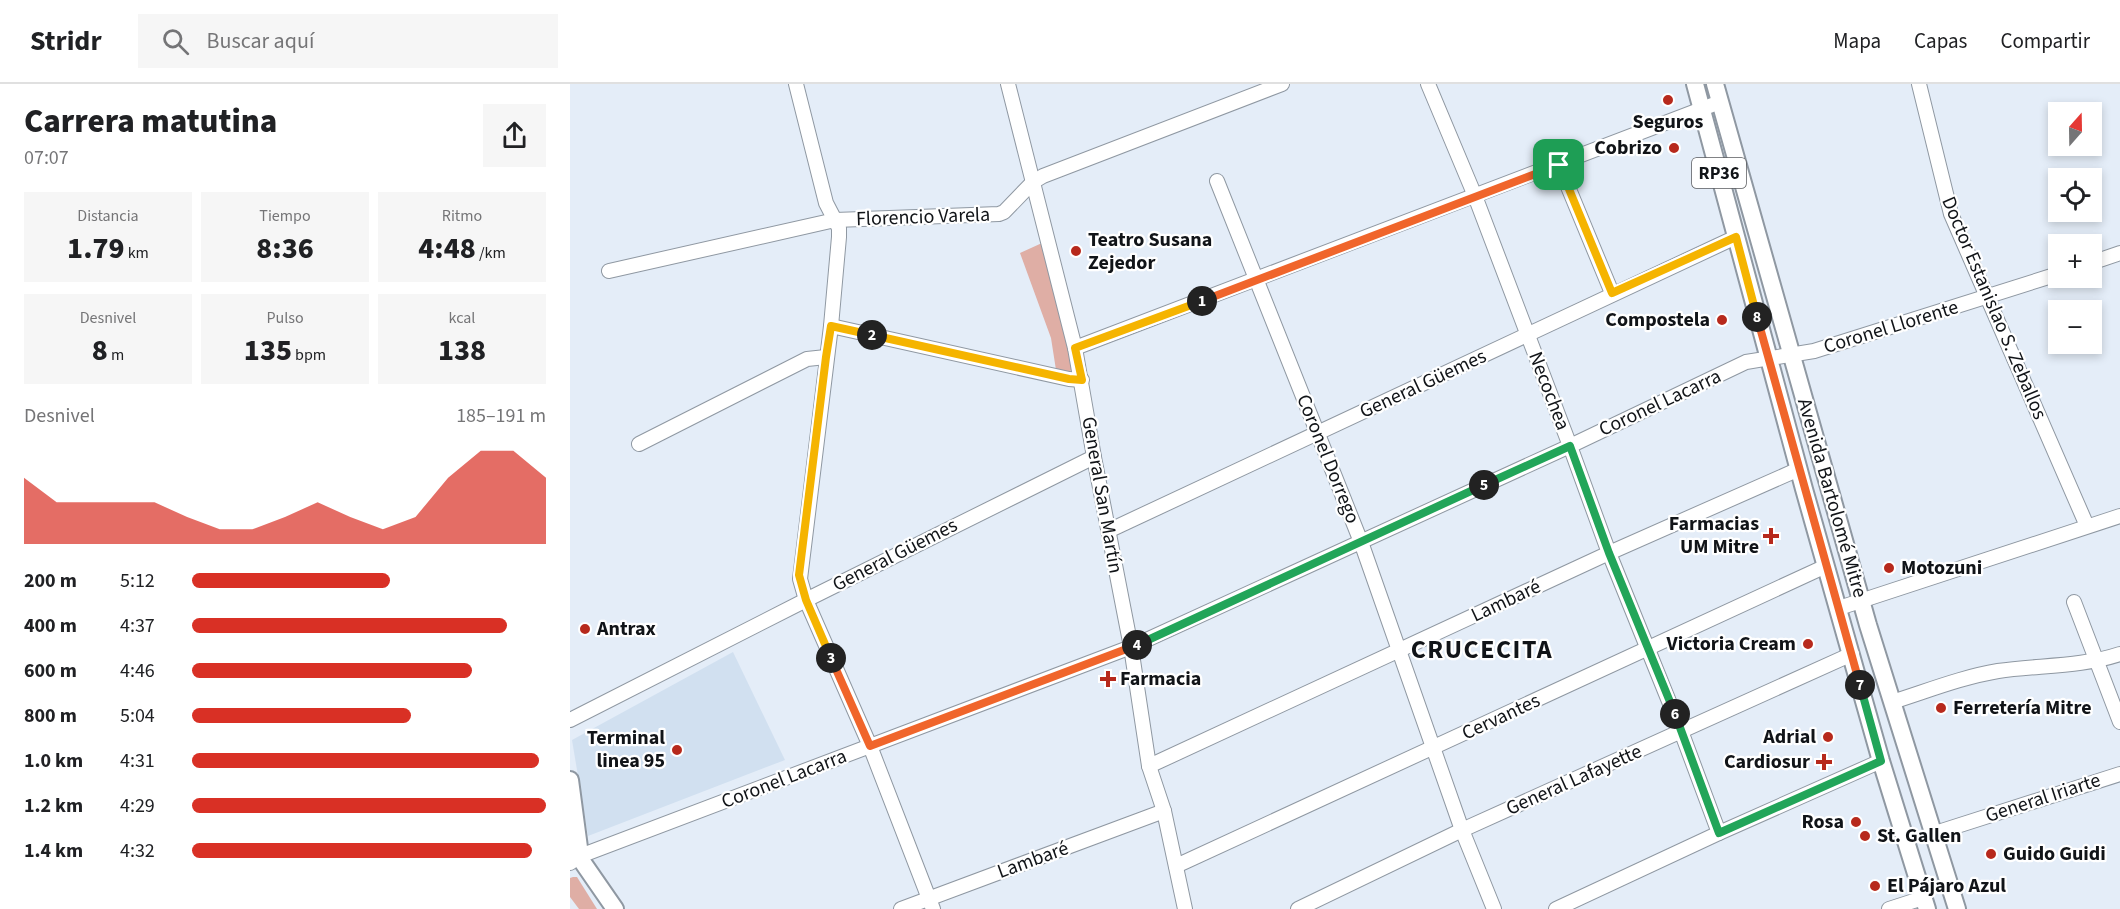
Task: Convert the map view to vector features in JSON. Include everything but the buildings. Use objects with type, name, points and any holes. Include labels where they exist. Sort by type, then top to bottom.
[{"type":"main road","name":"Avenida Bartolomé Mitre","points":[[1695,84],[1826,566],[1881,761],[1925,904]]},
{"type":"main road","name":"Avenida Bartolomé Mitre","points":[[1715,84],[1862,601],[1957,909]]},
{"type":"main road","points":[[570,780],[573,854],[615,909]]},
{"type":"street","points":[[796,84],[826,203],[839,228],[831,326],[799,575],[806,600],[870,746],[931,904]]},
{"type":"street","name":"General San Martín","points":[[1008,84],[1082,380],[1094,457],[1131,648],[1149,766],[1164,811],[1185,909]]},
{"type":"street","name":"Florencio Varela","points":[[609,271],[835,220],[992,216],[1004,212],[1033,182],[1043,176],[1282,84]]},
{"type":"street","name":"Necochea","points":[[1428,84],[1474,196],[1609,553],[1649,649],[1719,833]]},
{"type":"street","name":"Doctor Estanislao S. Zeballos","points":[[1919,84],[1952,214],[2087,526]]},
{"type":"street","points":[[1075,348],[1720,102]]},
{"type":"street","points":[[1559,165],[1612,293]]},
{"type":"street","name":"Coronel Dorrego","points":[[1217,181],[1361,542],[1462,830],[1494,909]]},
{"type":"street","name":"General Güemes","points":[[1108,531],[1528,336],[1612,293],[1736,237]]},
{"type":"street","points":[[2102,259],[2120,253]]},
{"type":"street","name":"Coronel Llorente","points":[[1791,354],[1814,351],[2048,277]]},
{"type":"street","points":[[831,326],[1082,380]]},
{"type":"street","name":"Coronel Lacarra","points":[[573,854],[1131,648],[1570,446],[1746,362],[1791,354]]},
{"type":"street","points":[[639,444],[807,359],[826,357]]},
{"type":"street","name":"General Güemes","points":[[570,720],[1094,457]]},
{"type":"street","name":"Lambaré","points":[[1149,766],[1609,553],[1799,469]]},
{"type":"street","points":[[1839,608],[2120,516]]},
{"type":"street","name":"Cervantes","points":[[1176,866],[1826,566]]},
{"type":"street","points":[[2074,602],[2120,722]]},
{"type":"street","name":"General Lafayette","points":[[1298,909],[1462,830],[1852,654]]},
{"type":"street","points":[[1892,702],[1987,673],[2097,662],[2120,654]]},
{"type":"street","points":[[1556,909],[1881,761]]},
{"type":"street","name":"General Iriarte","points":[[1932,834],[2120,774]]},
{"type":"street","name":"Lambaré","points":[[901,909],[931,904],[1164,811]]},
{"type":"street","points":[[1889,909],[1925,904]]},
{"type":"shaded area","points":[[1042,243],[1074,366],[1069,373],[1056,370],[1051,338],[1020,253]]},
{"type":"shaded area","name":"Terminal linea 95","points":[[733,652],[785,760],[588,836],[572,740]]},
{"type":"shaded area","points":[[577,877],[597,909],[579,909],[570,897],[570,878]]},
{"type":"place","name":"Seguros","points":[[1668,100]]},
{"type":"place","name":"Cobrizo","points":[[1674,148]]},
{"type":"place","name":"Teatro Susana Zejedor","points":[[1076,251]]},
{"type":"place","name":"Compostela","points":[[1722,320]]},
{"type":"place","name":"Farmacias UM Mitre","points":[[1771,536]]},
{"type":"place","name":"Motozuni","points":[[1889,568]]},
{"type":"place","name":"Antrax","points":[[585,629]]},
{"type":"place","name":"Victoria Cream","points":[[1808,644]]},
{"type":"place","name":"Farmacia","points":[[1108,679]]},
{"type":"place","name":"Ferretería Mitre","points":[[1941,708]]},
{"type":"place","name":"Adrial","points":[[1828,737]]},
{"type":"place","name":"Terminal linea 95","points":[[677,750]]},
{"type":"place","name":"Cardiosur","points":[[1824,762]]},
{"type":"place","name":"Rosa","points":[[1856,822]]},
{"type":"place","name":"St. Gallen","points":[[1865,836]]},
{"type":"place","name":"Guido Guidi","points":[[1991,854]]},
{"type":"place","name":"El Pájaro Azul","points":[[1875,886]]},
{"type":"district","name":"CRUCECITA","points":[[1482,649]]},
{"type":"route","points":[[1559,165],[1612,293],[1736,237],[1881,761],[1719,833],[1649,649],[1609,553],[1570,446],[1131,648],[870,746],[806,600],[799,575],[831,326],[1082,380],[1075,348],[1559,165]]}]
